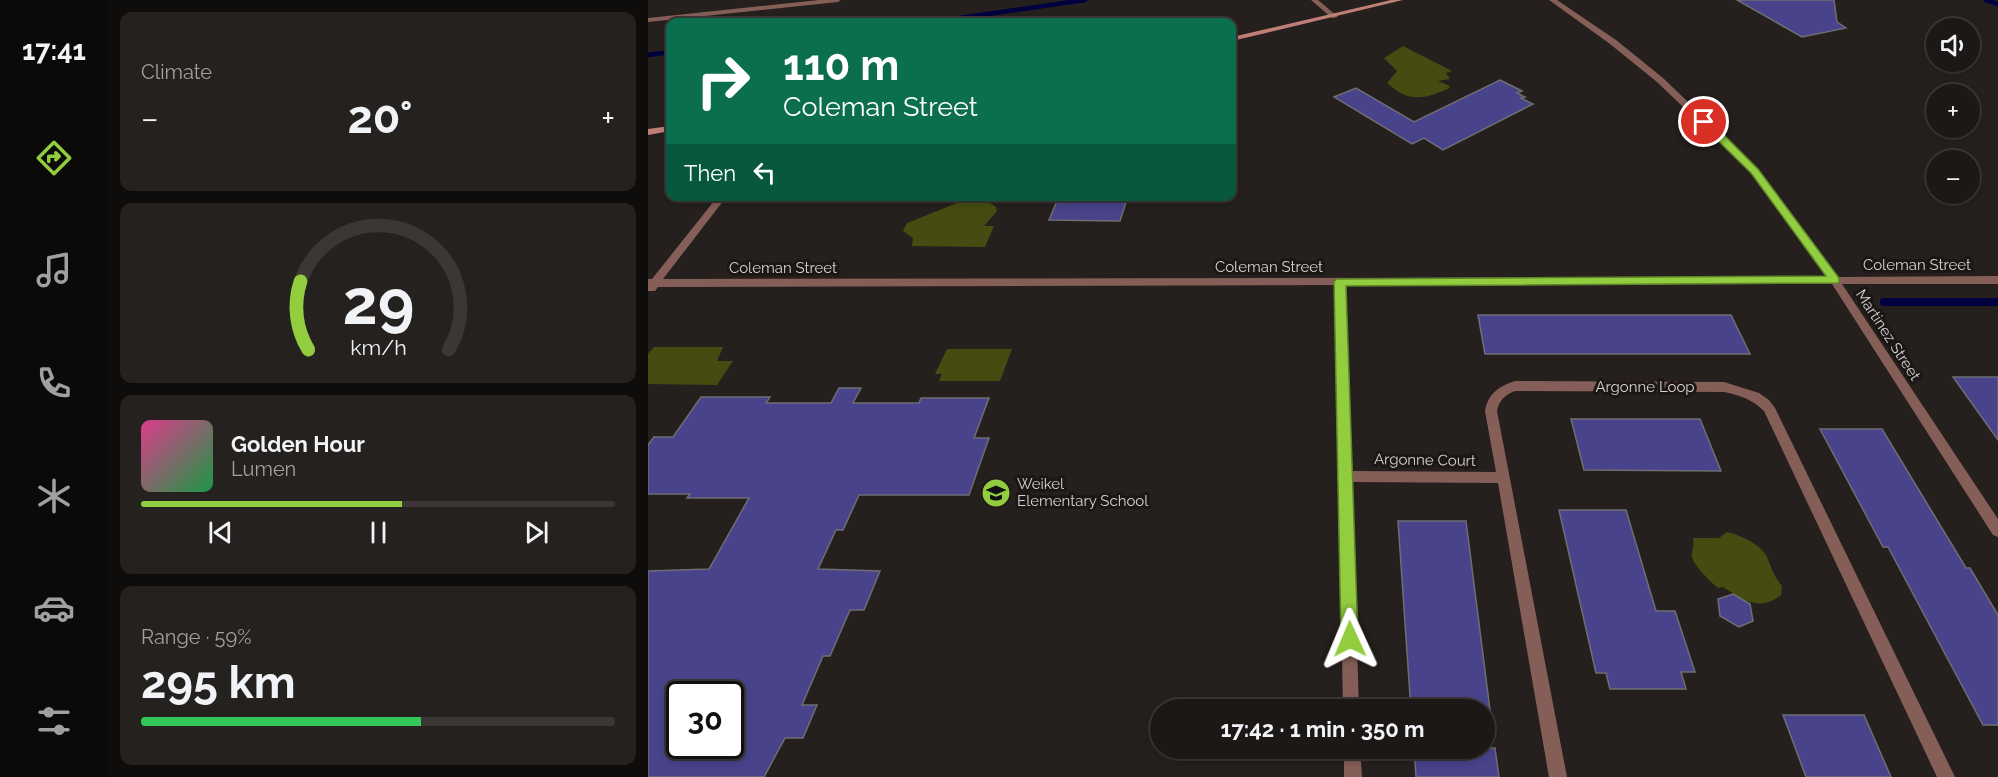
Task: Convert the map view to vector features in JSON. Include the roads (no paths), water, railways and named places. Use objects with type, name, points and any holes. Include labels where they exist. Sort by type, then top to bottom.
[{"type":"street","points":[[667,18],[837,0]]},
{"type":"street","points":[[1314,0],[1334,17]]},
{"type":"street","points":[[1236,38],[1400,0]]},
{"type":"street","name":"Martinez Street","points":[[1552,0],[1612,42],[1660,80],[1755,171],[1835,280],[1998,531]]},
{"type":"street","points":[[648,20],[666,18]]},
{"type":"street","points":[[648,132],[666,130]]},
{"type":"street","points":[[650,286],[719,201]]},
{"type":"street","name":"Coleman Street","points":[[650,286],[1998,280]]},
{"type":"street","points":[[1340,282],[1351,699]]},
{"type":"street","name":"Argonne Loop","points":[[1558,777],[1491,411],[1495,398],[1506,389],[1515,386],[1724,387],[1748,393],[1763,401],[1769,408],[1946,777]]},
{"type":"street","name":"Argonne Court","points":[[1346,476],[1503,478]]},
{"type":"street","points":[[1352,759],[1353,777]]},
{"type":"waterway","points":[[960,18],[1085,0]]},
{"type":"waterway","points":[[1986,0],[1998,4]]},
{"type":"waterway","points":[[648,55],[666,53]]},
{"type":"waterway","points":[[1884,302],[1998,302]]},
{"type":"place","name":"Weikel Elementary School","points":[[996,493]]}]
